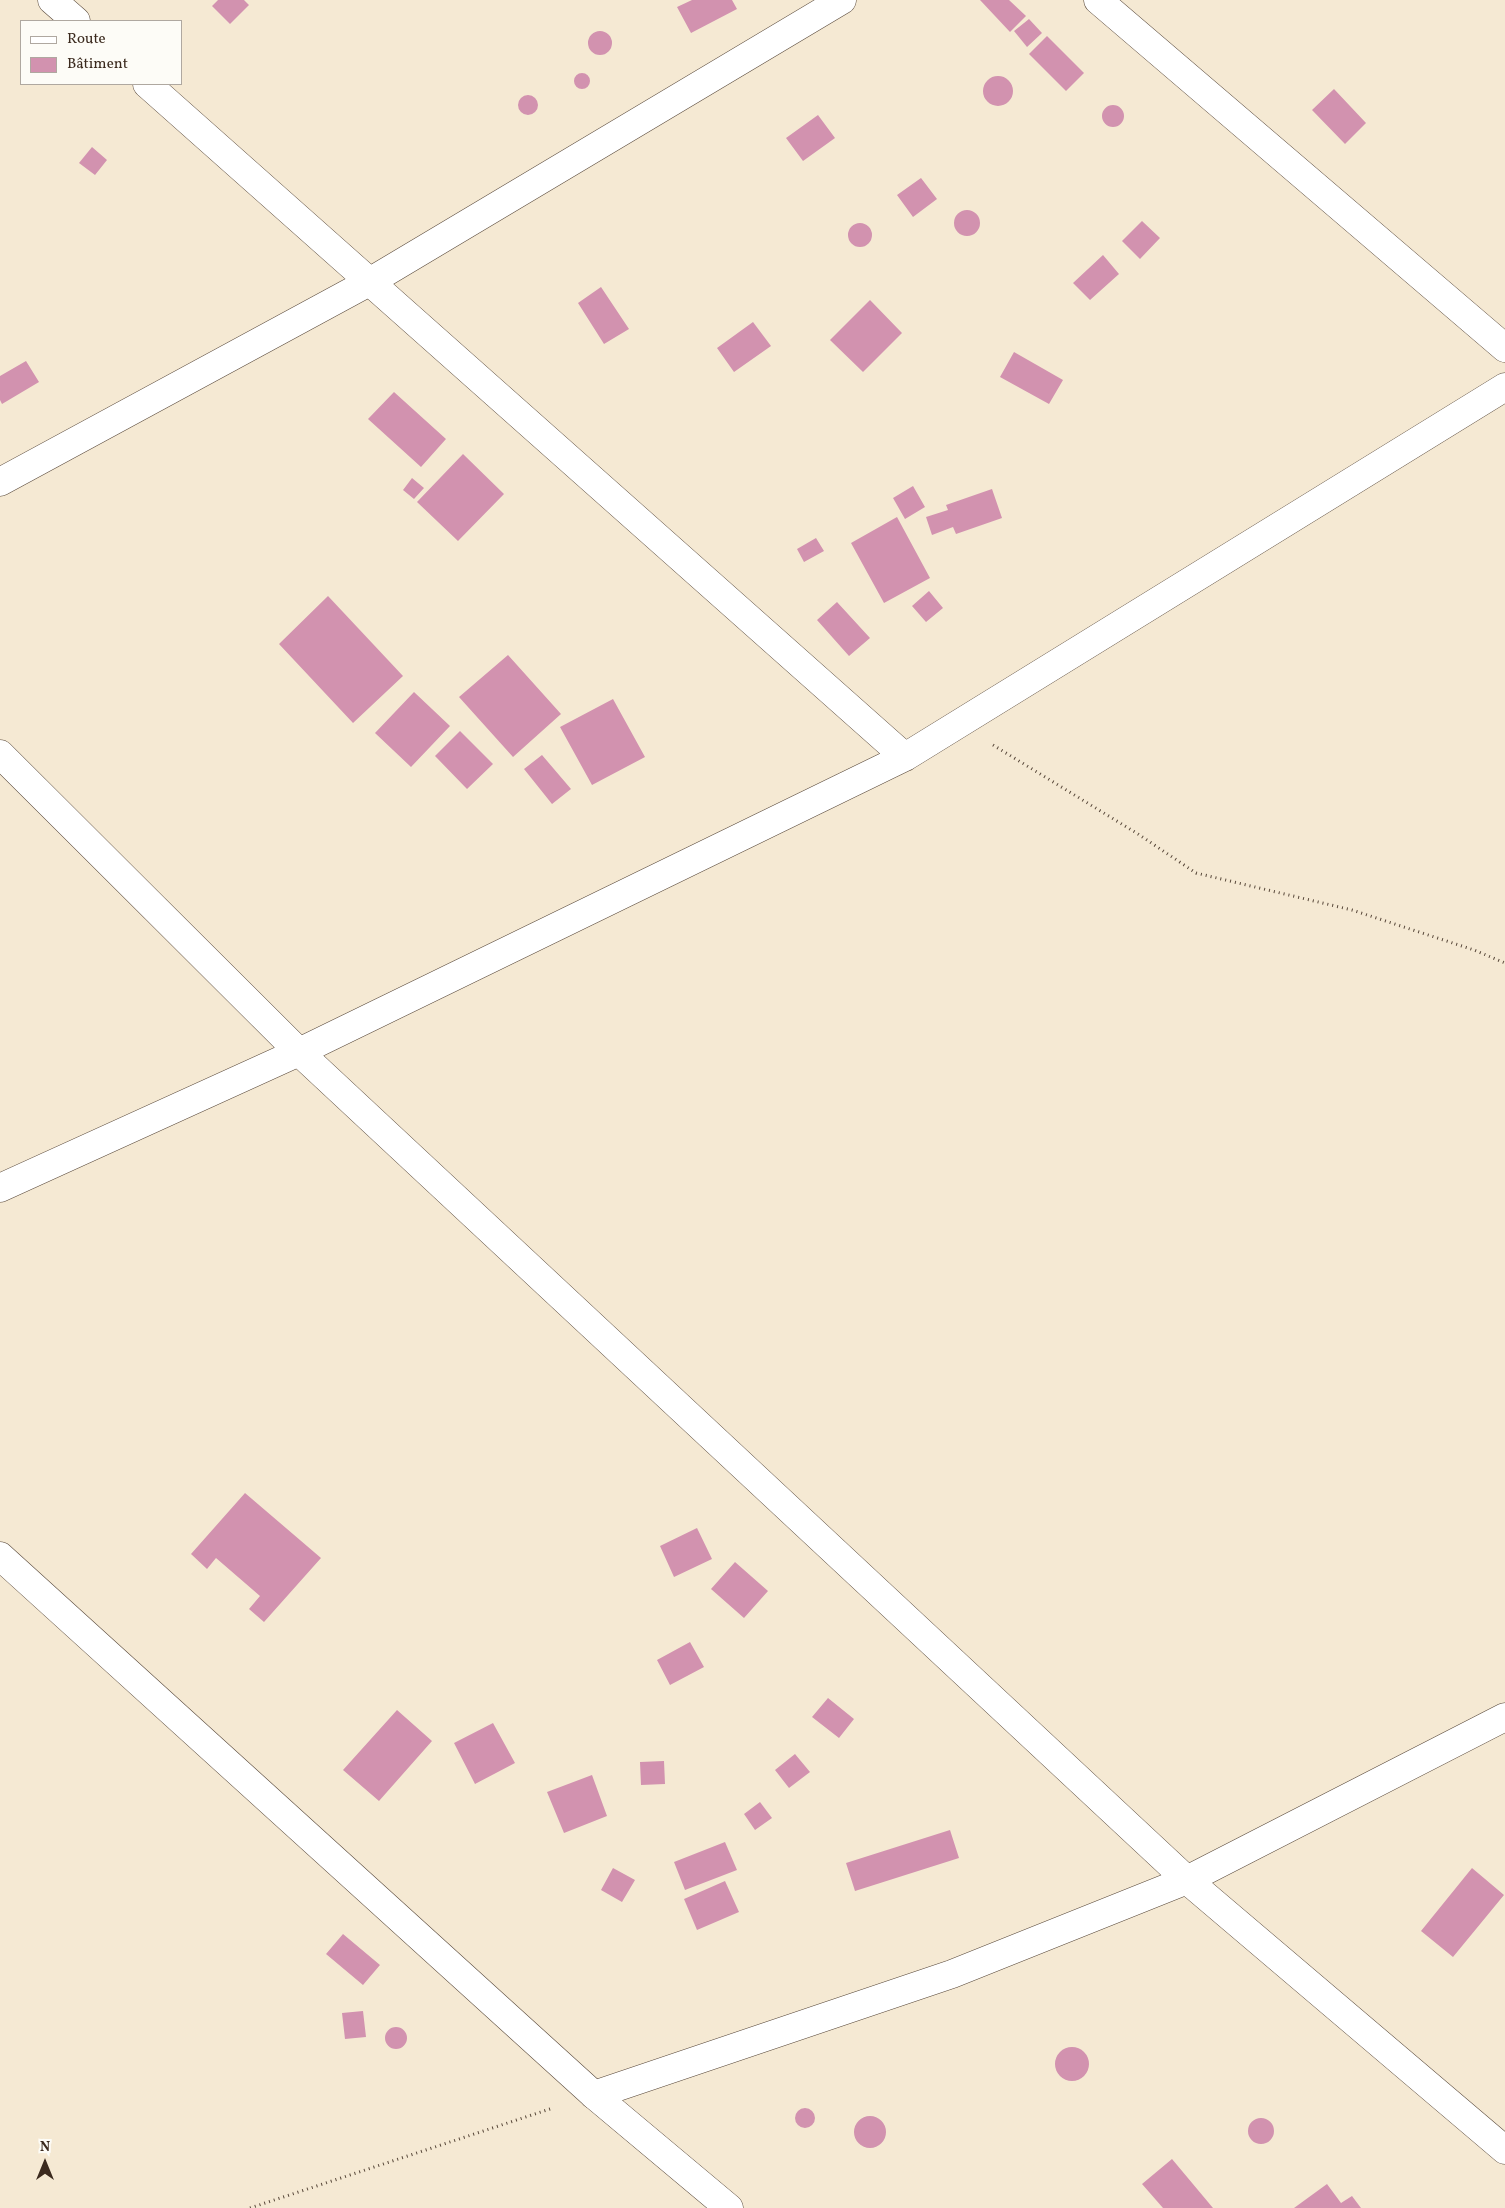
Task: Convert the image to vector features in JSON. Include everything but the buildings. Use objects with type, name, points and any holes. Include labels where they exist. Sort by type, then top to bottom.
[{"type":"street","points":[[52,0],[75,20]]},
{"type":"street","points":[[0,482],[371,281],[842,0]]},
{"type":"street","points":[[1098,0],[1505,348]]},
{"type":"street","points":[[148,85],[371,281],[904,757]]},
{"type":"street","points":[[0,1188],[299,1052],[904,757],[1505,387]]},
{"type":"street","points":[[0,754],[299,1052],[1187,1880],[1505,2150]]},
{"type":"street","points":[[0,1556],[594,2094],[729,2208]]},
{"type":"street","points":[[594,2094],[952,1974],[1187,1880],[1505,1717]]},
{"type":"path","points":[[958,724],[1138,834],[1196,873],[1352,910],[1474,950],[1505,963]]},
{"type":"path","points":[[250,2208],[594,2094]]}]
